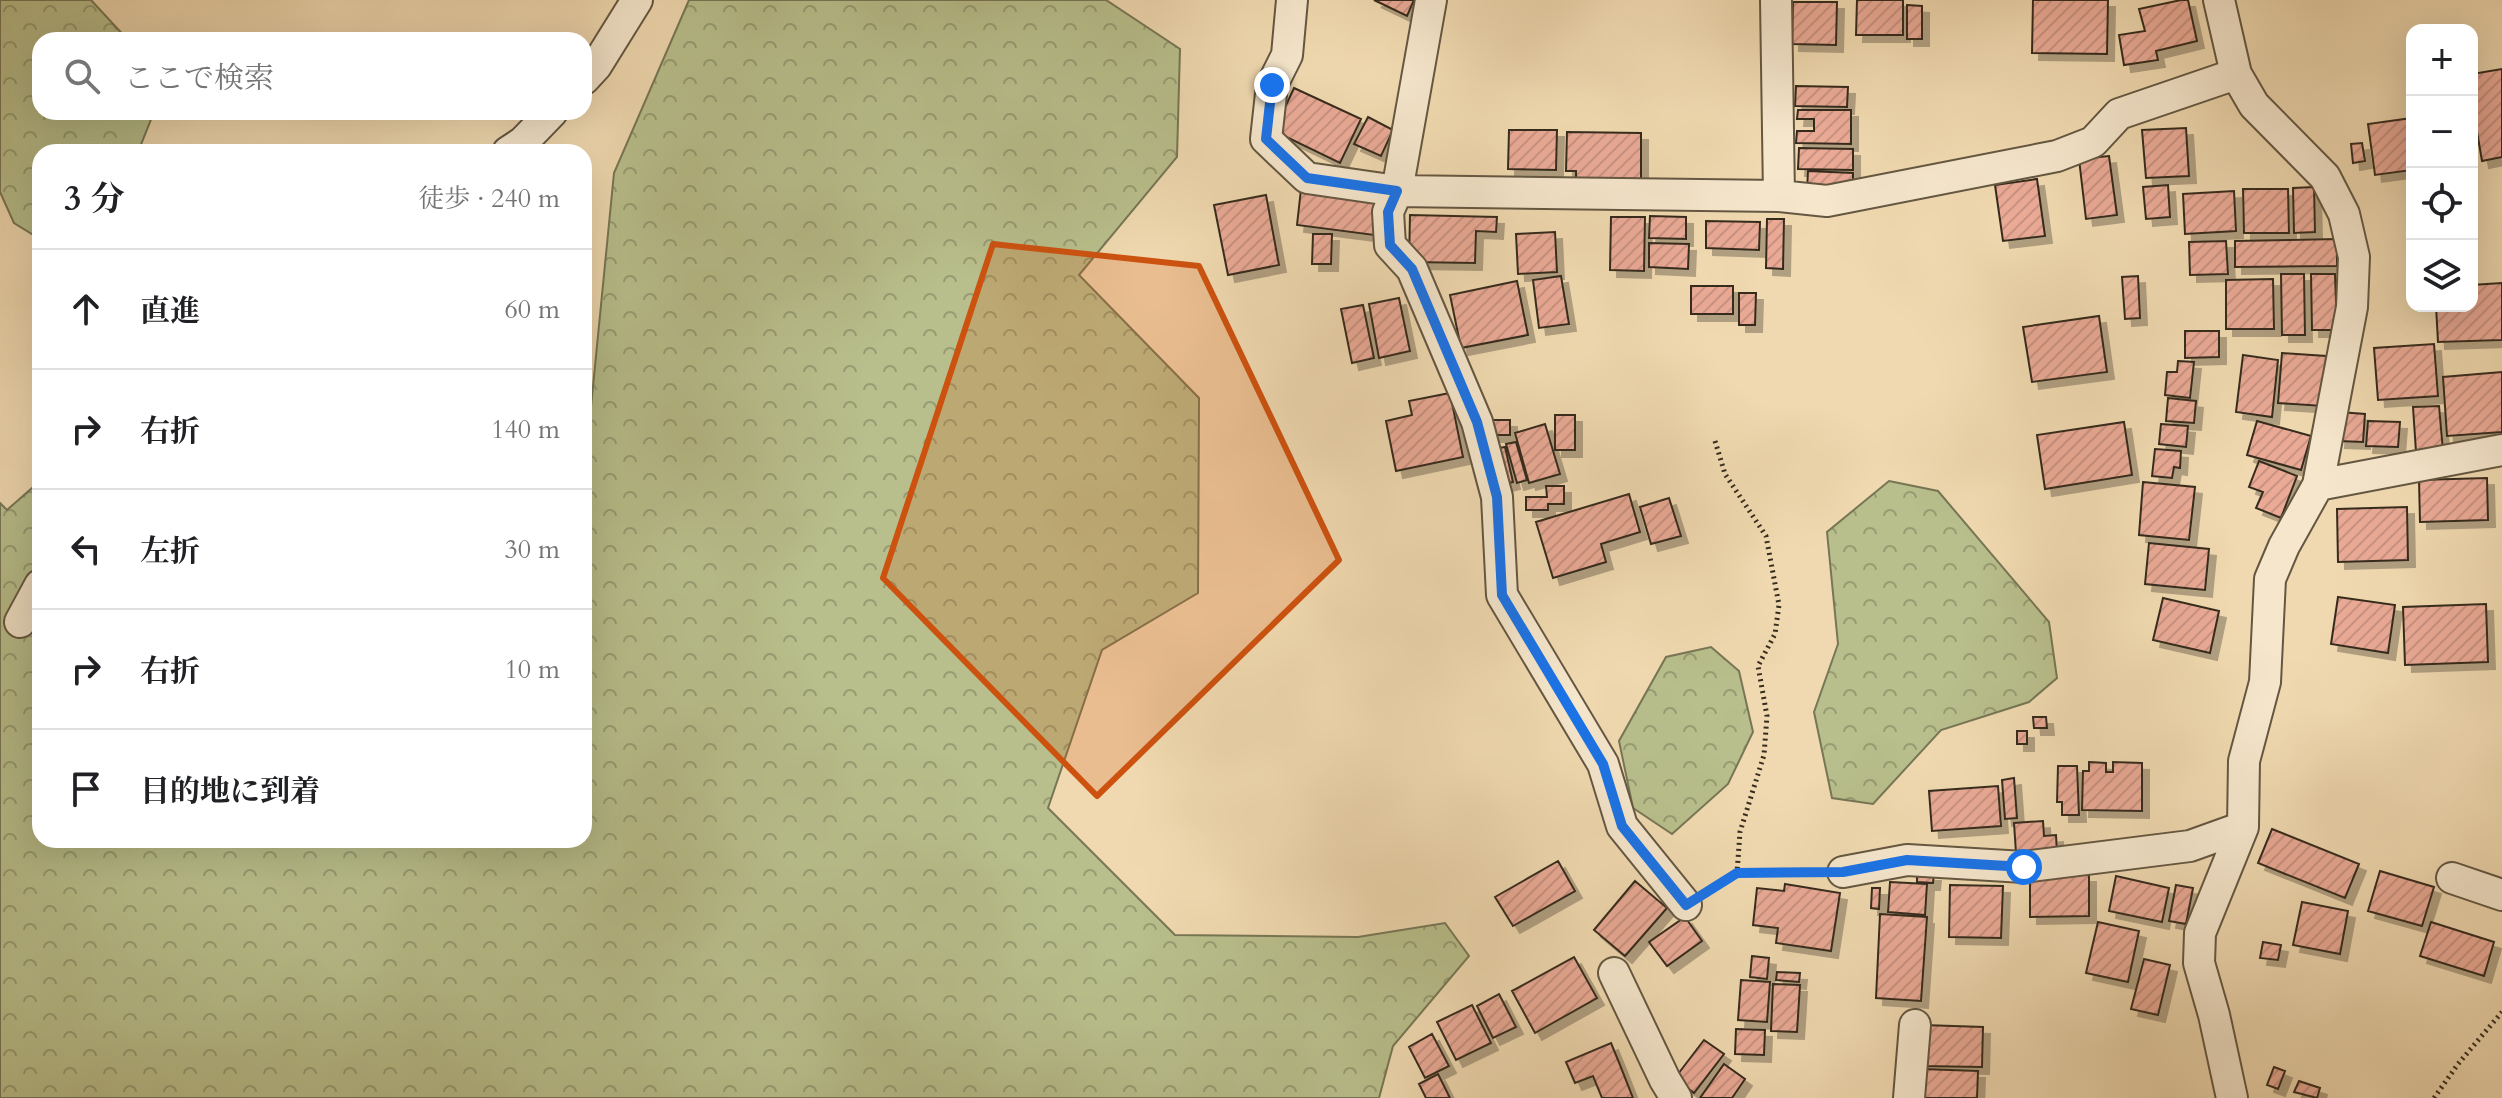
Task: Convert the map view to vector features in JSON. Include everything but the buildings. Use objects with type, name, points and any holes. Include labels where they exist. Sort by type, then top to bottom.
[{"type":"street","points":[[592,70],[637,0]]},
{"type":"street","points":[[1292,0],[1287,55],[1272,85],[1266,139],[1307,178],[1397,191],[1779,196],[1827,201],[2057,156],[2093,142],[2119,114],[2236,74]]},
{"type":"street","points":[[1431,0],[1397,191],[1388,212],[1390,245],[1412,269],[1477,422],[1497,497],[1502,595],[1603,764],[1622,826],[1686,905]]},
{"type":"street","points":[[1776,0],[1779,196]]},
{"type":"street","points":[[2219,0],[2236,74],[2254,105],[2325,177],[2344,214],[2354,257],[2352,307],[2318,485],[2284,546],[2270,579],[2265,682],[2244,761],[2243,827],[2200,933],[2199,963],[2232,1098]]},
{"type":"street","points":[[520,144],[544,120]]},
{"type":"street","points":[[2318,485],[2502,450]]},
{"type":"street","points":[[20,622],[32,600]]},
{"type":"street","points":[[1843,872],[1907,860],[2024,867],[2190,846],[2243,827]]},
{"type":"street","points":[[2452,878],[2502,895]]},
{"type":"street","points":[[1614,973],[1676,1098]]},
{"type":"street","points":[[1909,1098],[1915,1025]]},
{"type":"path","points":[[1715,441],[1725,474],[1766,536],[1779,605],[1775,634],[1758,666],[1767,716],[1764,755],[1740,832],[1737,873]]},
{"type":"path","points":[[1686,905],[1737,873],[1843,872]]},
{"type":"path","points":[[2434,1098],[2502,1012]]},
{"type":"highlighted area","points":[[993,244],[1199,266],[1339,560],[1097,796],[883,578]]},
{"type":"green space","points":[[0,0],[91,0],[121,32],[32,32],[32,120],[151,120],[141,144],[32,144],[32,234],[14,223],[0,192]]},
{"type":"green space","points":[[689,0],[1106,0],[1180,49],[1177,157],[1079,275],[1199,398],[1198,593],[1102,650],[1048,808],[1175,935],[1358,937],[1445,923],[1469,956],[1393,1046],[1379,1098],[0,1098],[0,503],[7,510],[32,488],[32,848],[592,848],[592,397],[614,173]]},
{"type":"green space","points":[[1889,481],[1938,491],[2049,622],[2057,678],[2029,702],[1941,730],[1873,804],[1832,798],[1814,712],[1838,644],[1827,532]]},
{"type":"green space","points":[[1711,647],[1739,671],[1753,732],[1728,784],[1672,834],[1633,808],[1619,741],[1666,657]]},
{"type":"route","points":[[1272,85],[1266,139],[1307,178],[1397,191],[1388,212],[1390,245],[1412,269],[1477,422],[1497,497],[1502,595],[1603,764],[1622,826],[1686,905],[1737,873],[1843,872],[1907,860],[2024,867]]}]
